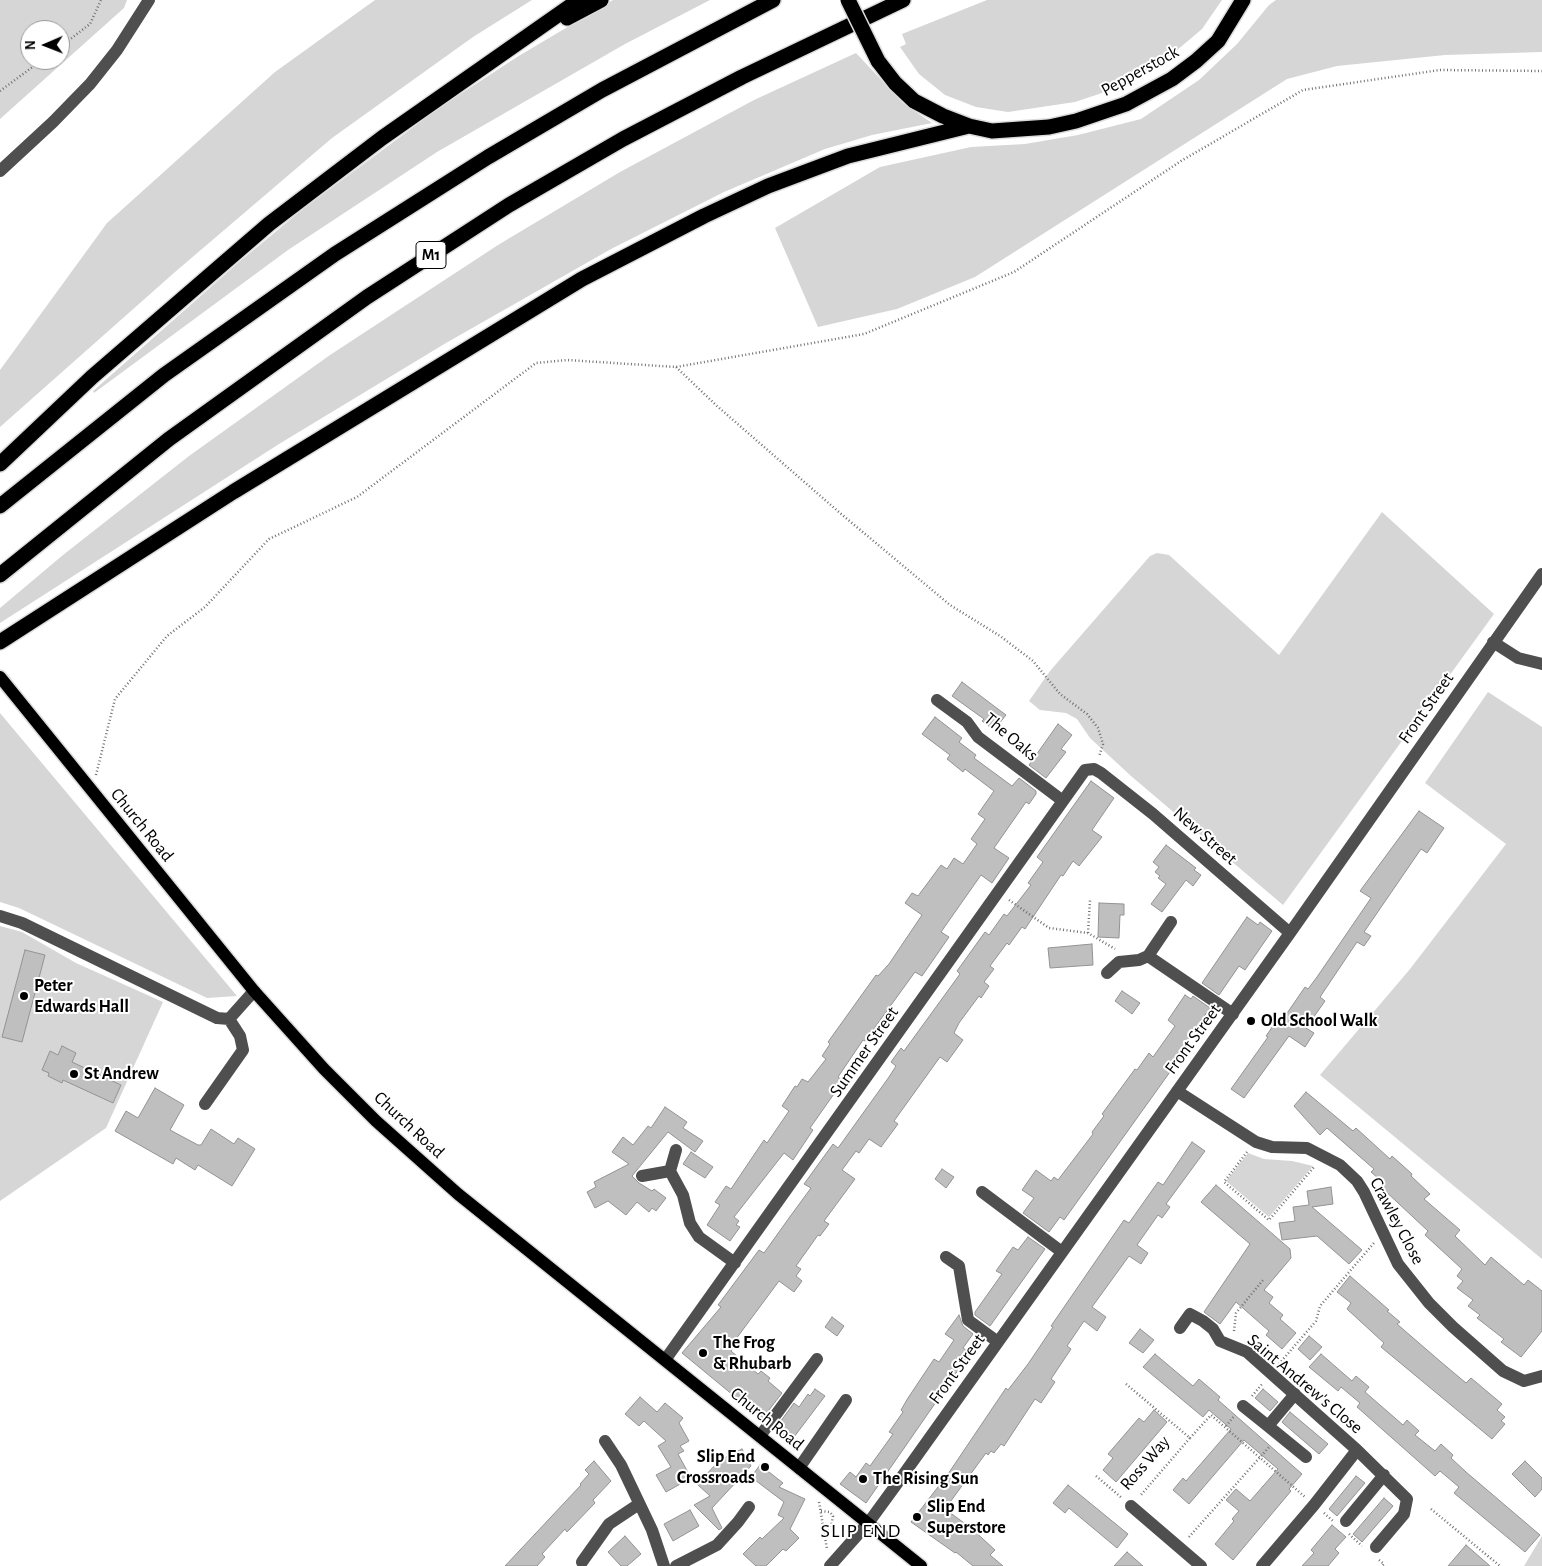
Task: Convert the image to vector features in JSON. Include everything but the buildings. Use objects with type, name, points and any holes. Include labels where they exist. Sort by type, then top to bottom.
[{"type":"highway","points":[[0,464],[92,377],[269,224],[382,138],[579,0]]},
{"type":"highway","points":[[523,41],[601,0]]},
{"type":"highway","points":[[0,506],[164,375],[335,254],[488,157],[602,90],[773,0]]},
{"type":"highway","name":"Pepperstock","points":[[848,0],[878,61],[895,83],[914,100],[943,116],[969,126],[992,131],[1049,127],[1091,117],[1126,104],[1172,79],[1196,61],[1218,41],[1244,2]]},
{"type":"highway","name":"M1","points":[[0,576],[185,428],[367,297],[508,205],[624,139],[734,82],[826,35],[904,0]]},
{"type":"highway","points":[[0,642],[241,487],[591,275],[704,216],[784,179],[848,156],[969,126]]},
{"type":"main road","name":"Church Road","points":[[0,677],[254,991],[324,1069],[408,1150],[921,1566]]},
{"type":"street","points":[[0,171],[90,84],[117,50],[149,0]]},
{"type":"street","name":"Front Street","points":[[829,1561],[869,1522],[1233,1014],[1542,574]]},
{"type":"street","points":[[1493,642],[1518,658],[1542,664]]},
{"type":"street","name":"The Oaks","points":[[937,700],[967,722],[978,737],[1063,801]]},
{"type":"street","name":"Summer Street","points":[[665,1360],[1085,770],[1094,769]]},
{"type":"street","name":"New Street","points":[[1094,769],[1153,814],[1290,933]]},
{"type":"street","points":[[0,916],[22,923],[217,1018],[228,1019],[240,1036],[243,1050],[240,1058],[205,1104]]},
{"type":"street","points":[[1107,973],[1115,964],[1140,960],[1148,956],[1171,922]]},
{"type":"street","points":[[1148,956],[1233,1014]]},
{"type":"street","points":[[228,1019],[254,991]]},
{"type":"street","name":"Crawley Close","points":[[1177,1092],[1256,1142],[1272,1147],[1307,1148],[1340,1165],[1357,1181],[1391,1253],[1407,1278],[1453,1327],[1503,1371],[1515,1378],[1524,1381],[1542,1376]]},
{"type":"street","points":[[676,1150],[670,1171],[683,1194],[687,1215],[694,1232],[735,1263]]},
{"type":"street","points":[[642,1176],[670,1171]]},
{"type":"street","points":[[982,1192],[1062,1252]]},
{"type":"street","points":[[946,1257],[959,1266],[968,1320],[998,1342]]},
{"type":"street","name":"Saint Andrew's Close","points":[[1180,1328],[1190,1314],[1209,1325],[1220,1341],[1232,1344],[1246,1352],[1356,1450],[1314,1505],[1262,1566]]},
{"type":"street","points":[[760,1436],[817,1360]]},
{"type":"street","points":[[1268,1426],[1295,1394]]},
{"type":"street","points":[[800,1468],[846,1400]]},
{"type":"street","points":[[1243,1406],[1306,1457]]},
{"type":"street","points":[[605,1441],[621,1465],[660,1549],[664,1566]]},
{"type":"street","points":[[1356,1450],[1404,1495],[1407,1503],[1404,1514],[1373,1552]]},
{"type":"street","points":[[1343,1525],[1384,1475]]},
{"type":"street","points":[[582,1562],[609,1524],[639,1504]]},
{"type":"street","name":"Ross Way","points":[[1131,1506],[1201,1566]]},
{"type":"street","points":[[676,1566],[717,1545],[749,1507]]},
{"type":"path","points":[[70,39],[90,24],[101,0]]},
{"type":"path","points":[[0,91],[28,70]]},
{"type":"path","points":[[94,794],[96,773],[115,699],[168,636],[205,607],[269,539],[357,497],[536,363],[583,360],[676,367],[864,334],[1014,272],[1181,161],[1303,90],[1440,70],[1542,71]]},
{"type":"path","points":[[676,367],[717,406],[840,513],[950,605],[1000,636],[1033,661],[1060,694],[1087,714],[1098,728],[1103,738],[1103,749],[1094,769]]},
{"type":"path","points":[[998,893],[1049,928],[1088,933],[1117,951],[1126,962]]},
{"type":"path","points":[[1088,933],[1090,900]]},
{"type":"path","points":[[1256,1142],[1224,1182],[1269,1220],[1324,1156]]},
{"type":"path","points":[[1226,1426],[1316,1321],[1320,1306],[1383,1233]]},
{"type":"path","points":[[1232,1344],[1236,1313],[1263,1280]]},
{"type":"path","name":"Ross Way","points":[[1096,1476],[1131,1506],[1190,1438],[1126,1384]]},
{"type":"path","points":[[1190,1438],[1211,1415],[1226,1426],[1314,1505],[1343,1525],[1373,1552],[1384,1564],[1382,1566]]},
{"type":"path","points":[[1180,1548],[1279,1435]]},
{"type":"path","points":[[818,1494],[829,1561]]},
{"type":"path","points":[[1431,1509],[1500,1566]]},
{"type":"path","points":[[821,1511],[830,1512],[833,1516],[831,1527],[824,1530]]},
{"type":"shaded area","points":[[0,0],[127,0],[124,8],[70,56],[70,20],[20,20],[20,70],[55,70],[0,119]]},
{"type":"shaded area","points":[[375,0],[532,0],[473,37],[332,138],[175,272],[0,427],[0,370],[107,223],[275,72]]},
{"type":"shaded area","points":[[613,0],[710,0],[625,44],[437,152],[288,250],[94,393],[93,391],[239,262],[303,209],[439,108],[517,57]]},
{"type":"shaded area","points":[[987,0],[1222,0],[1202,29],[1176,51],[1141,75],[1099,94],[1075,102],[1008,112],[976,107],[945,95],[919,74],[900,47],[906,44],[902,34]]},
{"type":"shaded area","points":[[1276,0],[1542,0],[1542,52],[1445,55],[1337,66],[1287,79],[975,277],[897,309],[818,327],[775,228],[880,167],[971,147],[1025,144],[1078,135],[1141,119],[1199,80],[1237,44],[1269,5]]},
{"type":"shaded area","points":[[856,53],[903,103],[932,123],[872,135],[825,149],[724,192],[611,249],[446,343],[279,444],[0,623],[0,608],[63,555],[189,456],[330,355],[498,245],[620,172],[754,100]]},
{"type":"shaded area","points":[[1382,512],[1494,614],[1283,905],[1131,776],[1090,738],[1077,719],[1066,713],[1040,710],[1029,701],[1050,671],[1150,556],[1157,553],[1169,555],[1279,655]]},
{"type":"shaded area","points":[[1488,692],[1542,727],[1542,1259],[1320,1075],[1410,969],[1506,844],[1425,783]]},
{"type":"shaded area","points":[[0,713],[237,996],[207,998],[19,908],[0,902]]},
{"type":"shaded area","points":[[0,926],[22,932],[76,963],[163,1002],[106,1128],[0,1201]]},
{"type":"shaded area","points":[[1248,1153],[1264,1159],[1292,1161],[1313,1166],[1269,1217],[1226,1181]]},
{"type":"shaded area","points":[[1542,1536],[1542,1566],[1524,1566]]},
{"type":"place","name":"Peter Edwards Hall","points":[[24,996]]},
{"type":"place","name":"Old School Walk","points":[[1251,1021]]},
{"type":"place","name":"St Andrew","points":[[74,1074]]},
{"type":"place","name":"The Frog & Rhubarb","points":[[703,1353]]},
{"type":"place","name":"Slip End Crossroads","points":[[765,1467]]},
{"type":"place","name":"The Rising Sun","points":[[863,1479]]},
{"type":"place","name":"Slip End Superstore","points":[[917,1517]]},
{"type":"district","name":"SLIP END","points":[[861,1531]]}]
